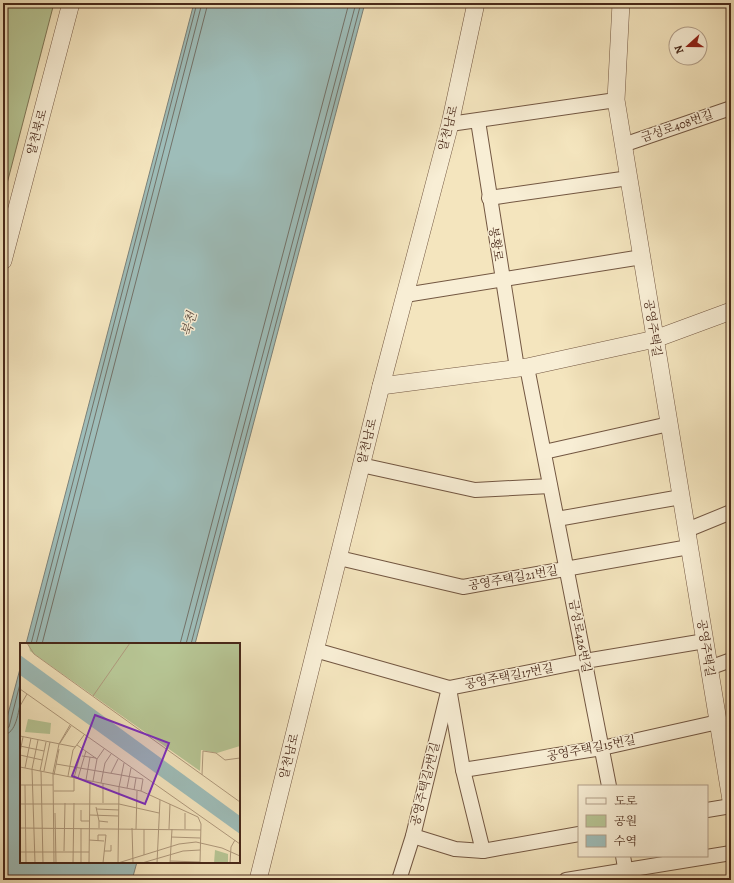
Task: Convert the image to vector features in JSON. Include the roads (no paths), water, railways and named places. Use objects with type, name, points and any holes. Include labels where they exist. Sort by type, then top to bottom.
[{"type":"street","name":"알천북로","points":[[3,261],[71,3]]},
{"type":"street","name":"알천남로","points":[[258,880],[381,386],[450,124],[476,3]]},
{"type":"street","name":"공영주택길","points":[[621,3],[616,100],[731,800]]},
{"type":"street","points":[[450,124],[616,100]]},
{"type":"street","name":"금성로408번길","points":[[623,145],[731,108]]},
{"type":"street","name":"봉황로","points":[[478,120],[501,279],[522,367]]},
{"type":"street","points":[[489,198],[628,178]]},
{"type":"street","points":[[405,295],[642,256]]},
{"type":"street","points":[[381,386],[522,367],[655,339],[731,311]]},
{"type":"street","name":"금성로426번길","points":[[522,367],[544,452],[609,785]]},
{"type":"street","points":[[544,452],[669,424]]},
{"type":"street","points":[[361,465],[475,490],[550,486]]},
{"type":"street","points":[[557,519],[681,497]]},
{"type":"street","points":[[687,530],[731,512]]},
{"type":"street","name":"공영주택길21번길","points":[[339,558],[463,587],[690,547]]},
{"type":"street","name":"공영주택길17번길","points":[[315,650],[448,688],[585,661],[705,641]]},
{"type":"street","points":[[709,668],[731,660]]},
{"type":"street","points":[[448,688],[463,770],[483,851]]},
{"type":"street","name":"공영주택길7번길","points":[[399,880],[413,836],[448,688]]},
{"type":"street","name":"공영주택길15번길","points":[[463,770],[602,748],[718,722]]},
{"type":"street","points":[[708,810],[731,806]]},
{"type":"street","points":[[413,836],[455,850],[483,851],[578,834]]},
{"type":"street","points":[[566,880],[627,876],[731,853]]},
{"type":"street","points":[[623,857],[627,876]]},
{"type":"water","name":"북천","points":[[194,3],[365,3],[195,643],[26,643]]},
{"type":"water","points":[[20,669],[20,863],[137,863],[132,880],[3,880],[3,733]]}]
